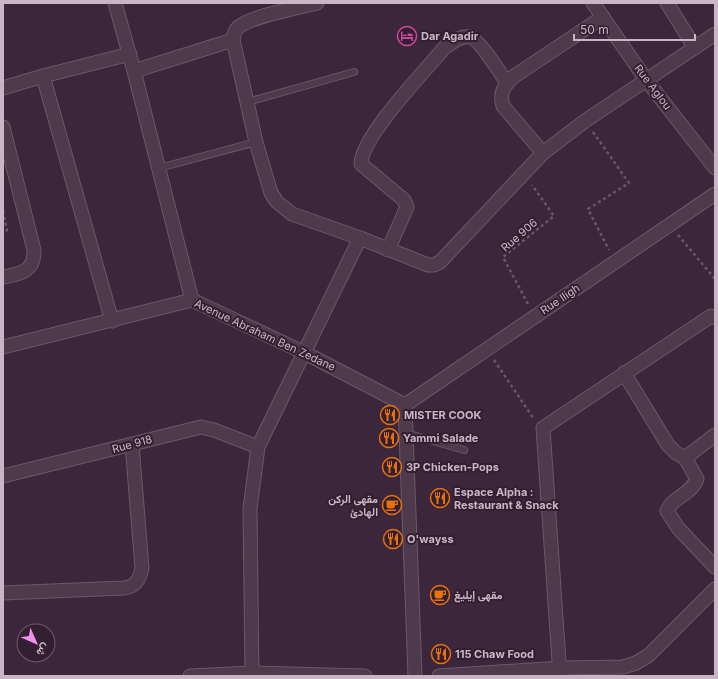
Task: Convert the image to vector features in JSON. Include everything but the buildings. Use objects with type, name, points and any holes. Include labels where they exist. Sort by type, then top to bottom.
[{"type":"street","points":[[115,3],[130,54],[192,300]]},
{"type":"street","points":[[317,3],[259,18],[240,26],[235,31],[233,40],[256,142],[271,193],[284,209],[292,214],[360,238],[422,263],[434,265],[449,254],[523,172],[543,153],[585,121],[647,81],[715,34]]},
{"type":"street","name":"Rue Aglou","points":[[593,3],[647,81],[715,168]]},
{"type":"street","points":[[667,3],[695,48]]},
{"type":"street","points":[[543,153],[503,106],[500,98],[507,83],[603,17]]},
{"type":"street","points":[[388,250],[407,207],[404,200],[361,164],[361,155],[372,133],[444,48],[458,39],[469,37],[477,41],[507,83]]},
{"type":"street","points":[[134,71],[233,40]]},
{"type":"street","points":[[3,88],[43,76],[130,54]]},
{"type":"street","points":[[43,76],[112,321]]},
{"type":"street","points":[[3,127],[35,258],[33,264],[28,269],[16,275],[3,277]]},
{"type":"street","name":"Rue Iligh","points":[[405,405],[715,194]]},
{"type":"street","points":[[252,674],[250,509],[258,447],[360,238]]},
{"type":"street","name":"Avenue Abraham Ben Zedane","points":[[3,347],[192,300],[304,353],[405,405]]},
{"type":"street","points":[[560,672],[543,428],[711,316],[715,318]]},
{"type":"street","points":[[624,373],[668,445],[676,453],[685,458],[697,479],[694,487],[674,502],[667,511],[678,528],[715,567]]},
{"type":"street","points":[[405,405],[415,676]]},
{"type":"street","name":"Rue 918","points":[[3,476],[201,427],[214,430],[258,447]]},
{"type":"street","points":[[685,458],[715,436]]},
{"type":"street","points":[[3,593],[124,588],[134,585],[138,580],[142,568],[132,444]]},
{"type":"street","points":[[438,676],[624,671],[649,655],[715,589]]},
{"type":"street","points":[[190,676],[252,674],[365,676]]},
{"type":"lane","points":[[247,102],[354,72]]},
{"type":"lane","points":[[159,168],[256,142]]},
{"type":"lane","points":[[406,433],[464,450]]},
{"type":"path","points":[[585,121],[629,183],[588,209],[615,262]]},
{"type":"path","name":"Rue 906","points":[[523,172],[554,216],[503,257],[534,317]]},
{"type":"path","points":[[3,211],[7,226],[7,230],[3,234]]},
{"type":"path","points":[[670,225],[715,279]]},
{"type":"path","points":[[487,349],[529,414],[543,428]]},
{"type":"place","name":"Dar Agadir","points":[[407,36]]},
{"type":"place","name":"MISTER COOK","points":[[390,415]]},
{"type":"place","name":"Yammi Salade","points":[[389,438]]},
{"type":"place","name":"3P Chicken-Pops","points":[[392,467]]},
{"type":"place","name":"Espace Alpha : Restaurant & Snack","points":[[440,498]]},
{"type":"place","name":"مقهى الركن الهادئ","points":[[392,505]]},
{"type":"place","name":"O'wayss","points":[[393,539]]},
{"type":"place","name":"مقهى إيليغ","points":[[440,595]]},
{"type":"place","name":"115 Chaw Food","points":[[441,654]]}]
